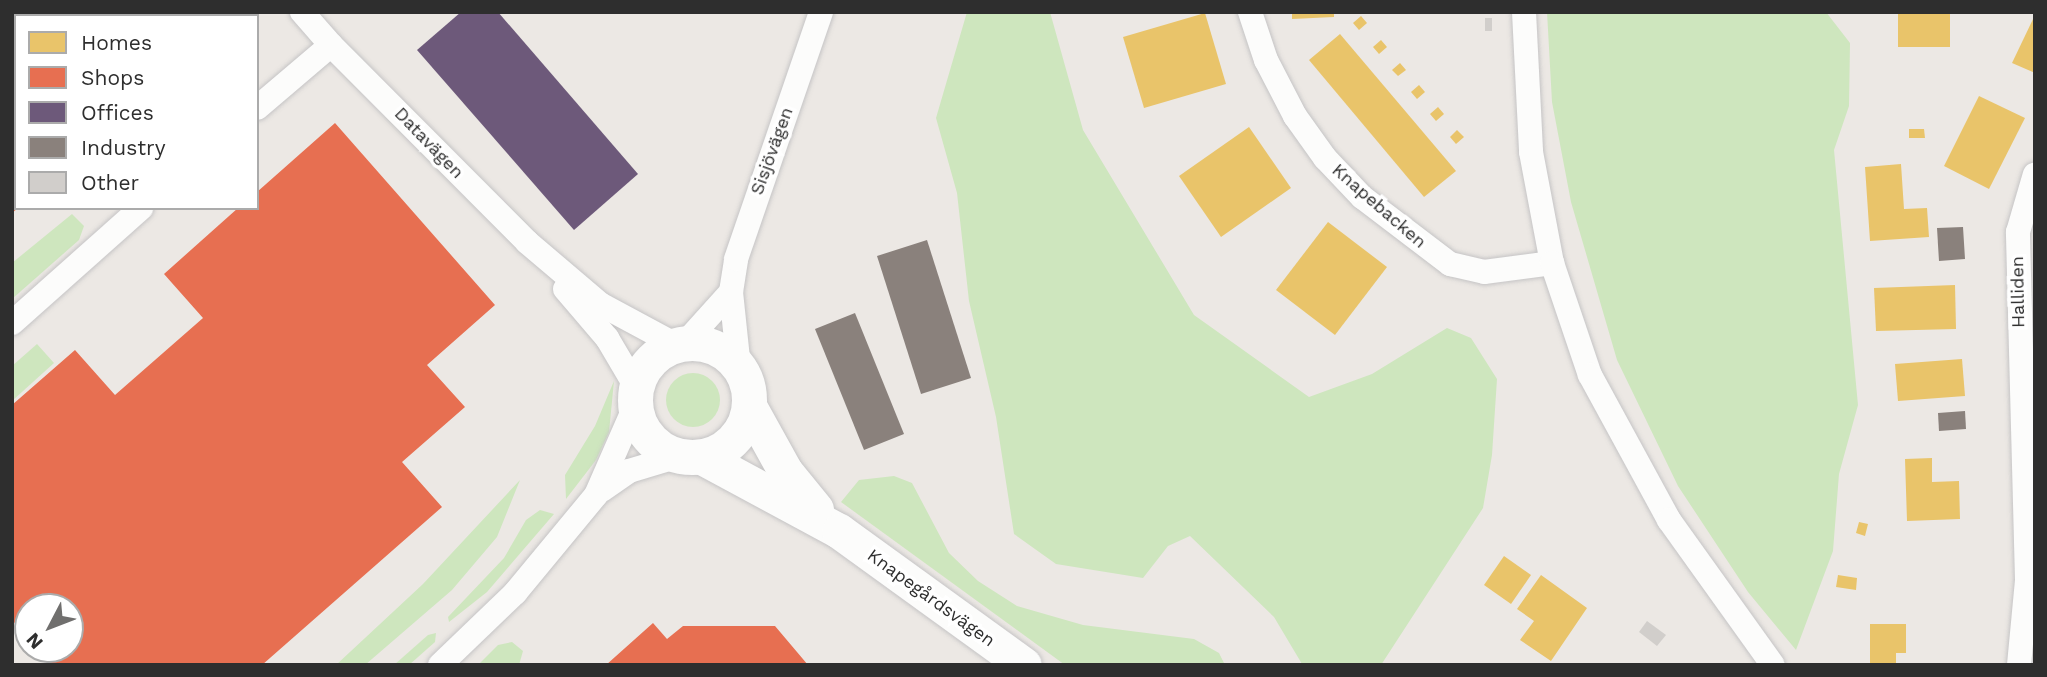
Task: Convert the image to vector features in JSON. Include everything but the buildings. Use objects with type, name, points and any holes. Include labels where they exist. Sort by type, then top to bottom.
[{"type":"street","name":"Datavägen","points":[[302,12],[331,45],[527,242],[600,304],[680,344]]},
{"type":"street","name":"Sisjövägen","points":[[440,665],[523,584],[596,495],[629,471],[722,449],[738,435],[749,406],[739,368],[731,292],[750,212],[821,12]]},
{"type":"street","name":"Knapebacken","points":[[1250,12],[1266,61],[1295,116],[1325,158],[1362,197],[1450,264],[1484,272],[1552,263]]},
{"type":"street","points":[[1524,12],[1531,152],[1552,263],[1590,375],[1630,456],[1700,569],[1773,665]]},
{"type":"street","points":[[259,106],[331,45]]},
{"type":"street","name":"Halliden","points":[[2019,665],[2026,580],[2018,232],[2035,174]]},
{"type":"street","points":[[12,323],[139,210]]},
{"type":"street","name":"Datavägen","points":[[527,242],[607,338],[635,397]]},
{"type":"street","name":"Sisjövägen","points":[[596,495],[647,364],[680,344],[731,292]]},
{"type":"street","points":[[680,344],[719,349],[739,368]]},
{"type":"street","points":[[635,397],[652,442],[691,456]]},
{"type":"street","name":"Knapegårdsvägen","points":[[749,406],[785,471],[839,531]]},
{"type":"street","name":"Knapegårdsvägen","points":[[691,456],[839,531],[1024,665]]},
{"type":"green space","points":[[967,12],[1050,12],[1083,130],[1194,315],[1309,397],[1372,374],[1447,328],[1471,338],[1497,379],[1492,455],[1483,508],[1381,665],[1302,664],[1274,617],[1190,536],[1168,546],[1143,578],[1056,564],[1014,534],[996,417],[969,301],[957,193],[936,118]]},
{"type":"green space","points":[[1547,12],[1826,12],[1850,43],[1849,106],[1834,150],[1858,405],[1839,474],[1833,551],[1796,650],[1748,592],[1678,486],[1617,360],[1571,202],[1552,102]]},
{"type":"green space","points":[[72,214],[84,226],[79,240],[12,299],[12,263]]},
{"type":"green space","points":[[37,344],[54,363],[12,401],[12,366]]},
{"type":"green space","points":[[693,373],[712,381],[720,400],[712,419],[693,427],[674,419],[666,400],[674,381]]},
{"type":"green space","points":[[614,381],[609,432],[596,460],[566,499],[565,475],[595,426]]},
{"type":"green space","points":[[894,476],[912,483],[949,553],[978,581],[1017,606],[1083,625],[1194,639],[1219,653],[1225,665],[1065,665],[841,502],[859,480]]},
{"type":"green space","points":[[520,480],[497,537],[452,590],[365,665],[336,665],[423,584]]},
{"type":"green space","points":[[540,510],[554,514],[487,592],[449,622],[448,617],[504,558],[526,520]]},
{"type":"green space","points":[[436,633],[435,642],[409,665],[394,665],[428,635]]},
{"type":"green space","points":[[512,642],[523,651],[519,665],[478,665],[498,645]]}]
